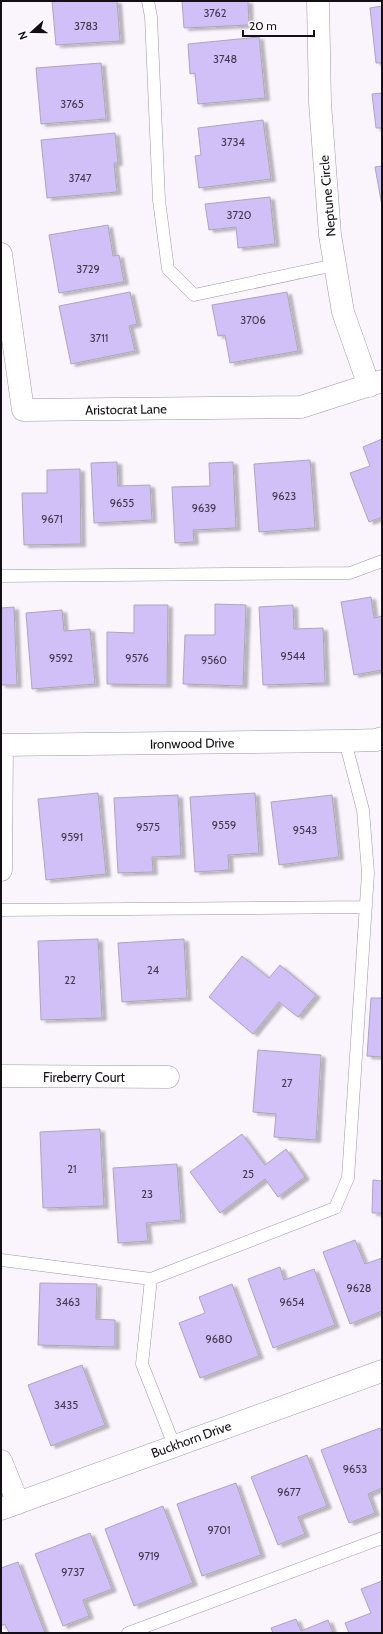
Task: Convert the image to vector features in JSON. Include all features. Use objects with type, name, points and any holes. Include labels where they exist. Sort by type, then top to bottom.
[{"type":"street","name":"Neptune Circle","points":[[318,1],[320,104],[330,235],[343,312],[376,384]]},
{"type":"street","name":"Aristocrat Lane","points":[[1,254],[23,410],[301,407],[376,384]]},
{"type":"street","name":"Ironwood Drive","points":[[2,745],[345,741],[376,740],[382,738]]},
{"type":"street","points":[[1,870],[2,745]]},
{"type":"street","name":"Fireberry Court","points":[[1,1076],[168,1077]]},
{"type":"street","name":"Buckhorn Drive","points":[[10,1506],[174,1445],[382,1371]]},
{"type":"street","points":[[1,1461],[10,1506]]},
{"type":"lane","points":[[148,1],[152,17],[159,200],[168,269],[194,295],[335,265]]},
{"type":"lane","points":[[1,576],[350,573],[382,561]]},
{"type":"lane","points":[[1,1260],[151,1279],[335,1208],[348,1178],[368,873],[363,810],[345,741]]},
{"type":"lane","points":[[1,910],[366,907]]},
{"type":"lane","points":[[151,1279],[142,1364],[174,1445]]},
{"type":"lane","points":[[128,1633],[382,1538]]},
{"type":"building","points":[[52,1],[117,1],[120,41],[56,45]]},
{"type":"building","points":[[182,1],[248,1],[249,25],[184,28]]},
{"type":"building","points":[[382,6],[382,63],[376,63],[370,8]]},
{"type":"building","points":[[259,37],[265,98],[198,104],[195,73],[190,74],[188,44]]},
{"type":"building","points":[[101,63],[106,119],[41,124],[36,68]]},
{"type":"building","points":[[382,93],[382,128],[376,128],[372,94]]},
{"type":"building","points":[[263,120],[271,179],[199,188],[195,156],[201,155],[198,128]]},
{"type":"building","points":[[115,133],[118,163],[114,163],[117,192],[47,198],[41,140]]},
{"type":"building","points":[[382,166],[382,206],[375,167]]},
{"type":"building","points":[[270,197],[275,244],[238,248],[236,227],[209,230],[205,204]]},
{"type":"building","points":[[108,225],[113,256],[119,255],[124,282],[59,293],[49,235]]},
{"type":"building","points":[[130,292],[137,324],[129,326],[135,351],[71,364],[59,306]]},
{"type":"building","points":[[287,292],[298,351],[230,363],[225,335],[218,336],[212,305]]},
{"type":"building","points":[[382,439],[382,517],[369,522],[350,473],[370,466],[363,447]]},
{"type":"building","points":[[310,460],[315,528],[259,532],[254,464]]},
{"type":"building","points":[[117,462],[118,486],[150,485],[152,520],[94,523],[91,463]]},
{"type":"building","points":[[233,462],[236,528],[193,530],[194,542],[175,543],[172,487],[210,486],[209,463]]},
{"type":"building","points":[[80,469],[81,544],[24,545],[22,493],[47,493],[47,470]]},
{"type":"building","points":[[371,597],[374,618],[382,616],[382,670],[354,675],[341,602]]},
{"type":"building","points":[[215,604],[246,605],[243,686],[183,684],[185,635],[215,635]]},
{"type":"building","points":[[134,605],[168,605],[167,685],[107,684],[107,632],[134,633]]},
{"type":"building","points":[[293,605],[294,629],[323,628],[325,683],[263,685],[259,607]]},
{"type":"building","points":[[14,607],[17,685],[1,685],[1,608]]},
{"type":"building","points":[[62,610],[64,631],[90,629],[95,684],[32,689],[26,613]]},
{"type":"building","points":[[98,793],[106,874],[46,880],[38,799]]},
{"type":"building","points":[[255,793],[259,853],[228,855],[229,870],[195,872],[190,797]]},
{"type":"building","points":[[178,795],[181,856],[152,857],[153,872],[118,873],[114,798]]},
{"type":"building","points":[[332,795],[339,857],[279,865],[271,802]]},
{"type":"building","points":[[98,939],[102,1018],[41,1020],[38,941]]},
{"type":"building","points":[[184,939],[187,998],[122,1002],[118,943]]},
{"type":"building","points":[[242,956],[269,978],[280,965],[316,995],[298,1017],[279,1002],[253,1034],[209,997]]},
{"type":"building","points":[[371,998],[382,998],[382,1057],[367,1056]]},
{"type":"building","points":[[258,1050],[321,1055],[316,1140],[274,1137],[276,1114],[253,1112]]},
{"type":"building","points":[[100,1129],[104,1206],[43,1208],[40,1132]]},
{"type":"building","points":[[242,1134],[265,1165],[286,1149],[305,1177],[278,1197],[265,1179],[220,1213],[190,1172]]},
{"type":"building","points":[[177,1164],[181,1220],[146,1223],[148,1241],[118,1243],[113,1168]]},
{"type":"building","points":[[373,1180],[382,1181],[382,1213],[372,1213]]},
{"type":"building","points":[[355,1240],[365,1264],[382,1258],[382,1311],[350,1324],[323,1252]]},
{"type":"building","points":[[280,1267],[284,1280],[314,1269],[335,1325],[273,1348],[248,1279]]},
{"type":"building","points":[[40,1283],[97,1284],[96,1319],[115,1320],[115,1347],[38,1345]]},
{"type":"building","points":[[232,1284],[259,1356],[200,1378],[179,1323],[205,1313],[199,1297]]},
{"type":"building","points":[[82,1365],[105,1425],[51,1446],[28,1385]]},
{"type":"building","points":[[380,1428],[382,1434],[382,1488],[368,1494],[375,1513],[349,1523],[321,1450]]},
{"type":"building","points":[[307,1455],[327,1506],[298,1517],[305,1534],[278,1545],[251,1477]]},
{"type":"building","points":[[236,1483],[261,1555],[202,1576],[177,1504]]},
{"type":"building","points":[[163,1506],[193,1583],[134,1606],[105,1529]]},
{"type":"building","points":[[90,1533],[112,1589],[83,1600],[89,1616],[63,1626],[35,1554]]},
{"type":"building","points":[[18,1562],[45,1633],[9,1633],[5,1624],[1,1626],[1,1568]]},
{"type":"building","points":[[382,1581],[382,1633],[349,1633],[345,1623],[371,1613],[361,1589]]},
{"type":"building","points":[[296,1619],[301,1631],[328,1620],[333,1633],[273,1633],[271,1628]]}]
